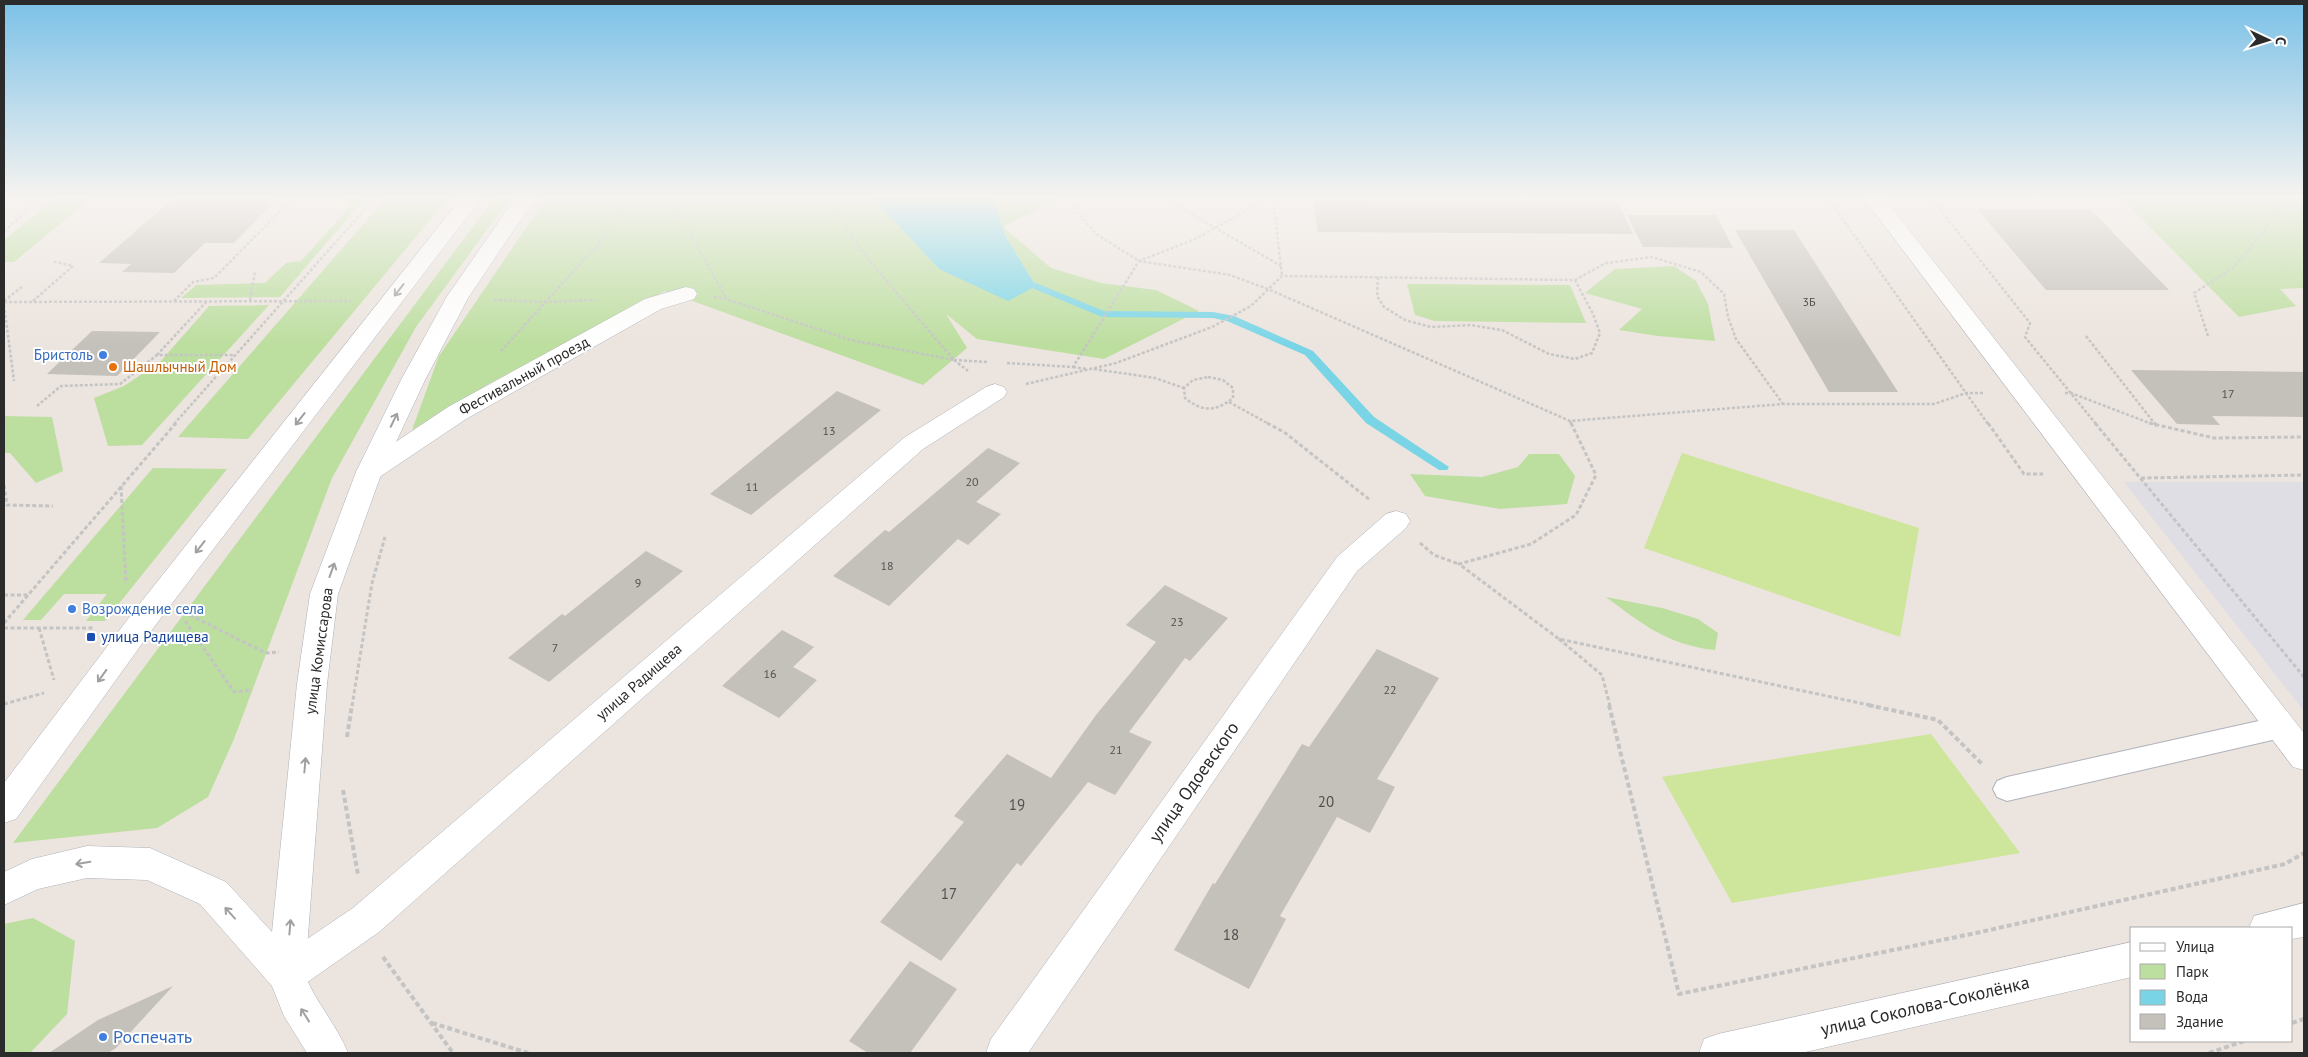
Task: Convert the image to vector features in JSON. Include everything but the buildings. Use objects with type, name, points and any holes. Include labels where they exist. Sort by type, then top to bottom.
[{"type":"street","points":[[4,809],[144,619],[434,246]]},
{"type":"street","name":"улица Комиссарова","points":[[329,1053],[297,1003],[286,975],[316,648],[324,594],[369,472],[412,380],[457,298],[492,246]]},
{"type":"street","points":[[1911,246],[2304,757]]},
{"type":"street","name":"Фестивальный проезд","points":[[369,472],[456,413],[653,304],[686,294]]},
{"type":"street","name":"улица Радищева","points":[[286,975],[366,920],[914,442],[995,392]]},
{"type":"street","name":"улица Одоевского","points":[[1005,1053],[1346,564],[1396,521]]},
{"type":"street","points":[[4,889],[32,875],[87,862],[150,864],[213,893],[286,975]]},
{"type":"street","points":[[2272,927],[2304,920]]},
{"type":"street","name":"улица Соколова-Соколёнка","points":[[1718,1053],[2130,959]]},
{"type":"lane","points":[[2007,789],[2281,727]]},
{"type":"path","points":[[173,301],[193,282],[214,278],[245,246]]},
{"type":"path","points":[[4,623],[121,485],[332,246]]},
{"type":"path","points":[[499,353],[596,246]]},
{"type":"path","points":[[697,246],[726,299]]},
{"type":"path","points":[[859,246],[954,360]]},
{"type":"path","points":[[1116,246],[1139,261],[1230,275],[1268,289],[1570,421],[1783,404],[1934,404],[1966,393]]},
{"type":"path","points":[[1073,367],[1139,261],[1176,246]]},
{"type":"path","points":[[1246,246],[1281,266]]},
{"type":"path","points":[[1278,246],[1282,276]]},
{"type":"path","points":[[1861,246],[2024,474]]},
{"type":"path","points":[[1969,246],[2030,323],[2025,337],[2304,677]]},
{"type":"path","points":[[2208,336],[2194,292],[2233,268],[2251,246]]},
{"type":"path","points":[[995,392],[1116,363],[1212,327],[1251,306],[1282,276],[1575,280],[1606,263],[1652,257],[1701,272],[1724,294],[1728,317],[1736,339],[1783,404]]},
{"type":"path","points":[[33,302],[73,266],[52,261]]},
{"type":"path","points":[[250,300],[256,272]]},
{"type":"path","points":[[1378,277],[1377,296],[1384,307],[1405,320],[1431,327],[1470,325],[1502,330],[1549,354],[1575,360],[1592,353],[1600,332],[1575,280]]},
{"type":"path","points":[[4,303],[23,286]]},
{"type":"path","points":[[686,294],[726,299],[851,340],[954,360],[994,362]]},
{"type":"path","points":[[4,303],[284,300]]},
{"type":"path","points":[[37,406],[61,386],[120,384],[156,355],[207,301]]},
{"type":"path","points":[[4,303],[14,381]]},
{"type":"path","points":[[2086,336],[2158,426]]},
{"type":"path","points":[[156,355],[235,355]]},
{"type":"path","points":[[1004,362],[1073,367],[1155,378],[1184,388]]},
{"type":"path","points":[[1208,377],[1223,380],[1233,388],[1233,398],[1224,406],[1209,410],[1194,406],[1185,398],[1184,388],[1193,380],[1208,377]]},
{"type":"path","points":[[2071,393],[2158,426],[2214,438],[2304,437]]},
{"type":"path","points":[[1229,402],[1284,432],[1333,469],[1434,555],[1459,564],[1559,639],[1602,675],[1679,994],[1976,933],[2285,864],[2304,853]]},
{"type":"path","points":[[4,406],[4,414]]},
{"type":"path","points":[[1459,564],[1531,544],[1576,514],[1596,475],[1570,421]]},
{"type":"path","points":[[2141,478],[2304,475]]},
{"type":"path","points":[[4,485],[7,504],[53,506]]},
{"type":"path","points":[[121,485],[127,594]]},
{"type":"path","points":[[347,742],[372,583],[387,529]]},
{"type":"path","points":[[4,595],[28,595]]},
{"type":"path","points":[[252,690],[234,692],[183,614],[266,653],[316,648]]},
{"type":"path","points":[[4,628],[96,628]]},
{"type":"path","points":[[39,628],[57,690]]},
{"type":"path","points":[[1559,639],[1938,720],[2007,789]]},
{"type":"path","points":[[4,704],[48,692]]},
{"type":"path","points":[[343,788],[366,920],[377,948],[453,1053]]},
{"type":"path","points":[[431,1023],[528,1053]]},
{"type":"path","points":[[2209,1053],[2241,1042]]},
{"type":"shaded area","points":[[2124,482],[2304,482],[2304,711]]},
{"type":"green space","points":[[4,246],[33,246],[14,262],[4,262]]},
{"type":"green space","points":[[314,246],[324,246],[280,297],[181,298],[196,285],[265,283],[286,263],[301,261]]},
{"type":"green space","points":[[344,246],[408,246],[248,439],[178,437]]},
{"type":"green space","points":[[458,246],[475,246],[416,327],[332,478],[234,739],[208,797],[157,828],[13,843]]},
{"type":"green space","points":[[513,246],[918,246],[939,269],[1036,286],[1012,246],[1026,246],[1051,268],[1101,283],[1156,290],[1199,311],[1104,359],[977,339],[946,314],[967,348],[923,385],[665,291],[492,382],[412,430],[439,356]]},
{"type":"green space","points":[[2169,246],[2304,246],[2304,288],[2280,289],[2296,306],[2239,317]]},
{"type":"green space","points":[[1674,266],[1696,281],[1708,304],[1715,341],[1658,336],[1619,330],[1642,309],[1585,293],[1615,269]]},
{"type":"green space","points":[[1407,284],[1570,285],[1586,323],[1435,321],[1415,315]]},
{"type":"green space","points":[[269,305],[142,445],[108,446],[94,398],[124,386],[160,362],[209,306]]},
{"type":"green space","points":[[4,416],[52,417],[63,471],[36,483],[10,453],[4,453]]},
{"type":"green space","points":[[1682,453],[1919,528],[1900,637],[1644,548]]},
{"type":"green space","points":[[1529,454],[1559,454],[1575,476],[1567,504],[1500,509],[1425,496],[1410,474],[1482,477],[1518,467]]},
{"type":"green space","points":[[153,468],[227,469],[105,621],[86,621],[107,594],[64,594],[41,620],[23,620]]},
{"type":"green space","points":[[1606,597],[1662,608],[1698,619],[1718,633],[1715,650],[1683,643],[1656,632]]},
{"type":"green space","points":[[1931,734],[2020,853],[1732,903],[1662,777]]},
{"type":"green space","points":[[33,918],[75,941],[67,1014],[30,1053],[4,1053],[4,924]]},
{"type":"water","points":[[918,246],[1012,246],[1036,286],[1008,301],[939,269]]},
{"type":"waterway","points":[[1036,286],[1102,314],[1213,315],[1230,318],[1309,353],[1370,420],[1443,467]]},
{"type":"place","name":"Бристоль","points":[[103,355]]},
{"type":"place","name":"Шашлычный Дом","points":[[113,367]]},
{"type":"place","name":"Возрождение села","points":[[72,609]]},
{"type":"place","name":"улица Радищева","points":[[91,637]]},
{"type":"place","name":"Роспечать","points":[[103,1037]]}]
